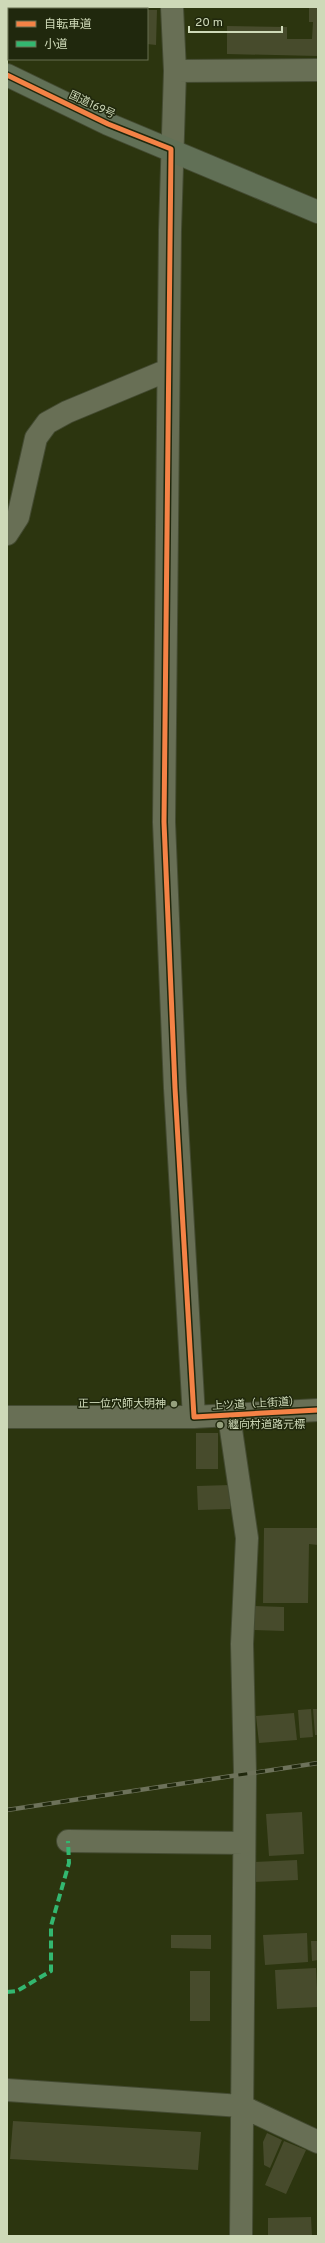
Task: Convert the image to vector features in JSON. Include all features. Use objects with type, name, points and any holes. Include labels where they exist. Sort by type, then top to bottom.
[{"type":"highway","name":"国道169号","points":[[7,74],[108,124],[171,149],[318,212]]},
{"type":"street","points":[[172,7],[175,71],[171,149],[164,822],[176,1096],[194,1417]]},
{"type":"street","points":[[175,71],[318,70]]},
{"type":"street","points":[[7,534],[18,517],[36,438],[47,423],[67,412],[168,370]]},
{"type":"street","name":"上ツ道（上街道）","points":[[7,1417],[194,1417],[318,1410]]},
{"type":"street","points":[[229,1416],[247,1538],[242,1644],[244,1843],[240,2236]]},
{"type":"street","points":[[68,1842],[244,1843]]},
{"type":"street","points":[[7,2090],[241,2106],[318,2142]]},
{"type":"building","points":[[12,7],[44,7],[44,8]]},
{"type":"building","points":[[309,7],[318,7],[318,56],[227,54],[227,26],[287,27],[287,39],[312,39],[313,22],[309,22]]},
{"type":"building","points":[[148,10],[157,10],[156,45],[148,44]]},
{"type":"building","points":[[196,1433],[218,1433],[218,1469],[196,1469]]},
{"type":"building","points":[[230,1485],[230,1509],[198,1510],[197,1486]]},
{"type":"building","points":[[264,1528],[318,1528],[318,1545],[309,1544],[308,1603],[263,1603]]},
{"type":"building","points":[[253,1606],[284,1607],[284,1631],[253,1630]]},
{"type":"building","points":[[311,1709],[313,1737],[300,1738],[298,1710]]},
{"type":"building","points":[[313,1709],[318,1709],[318,1735],[315,1735]]},
{"type":"building","points":[[294,1713],[297,1740],[259,1743],[256,1716]]},
{"type":"building","points":[[302,1812],[304,1854],[269,1856],[266,1814]]},
{"type":"building","points":[[297,1860],[298,1880],[254,1882],[252,1862]]},
{"type":"building","points":[[307,1933],[308,1962],[265,1965],[263,1935]]},
{"type":"building","points":[[171,1935],[211,1935],[211,1949],[171,1948]]},
{"type":"building","points":[[311,1941],[318,1941],[318,1960],[312,1961]]},
{"type":"building","points":[[316,1968],[318,2007],[277,2009],[275,1970]]},
{"type":"building","points":[[190,1971],[210,1971],[210,2021],[190,2021]]},
{"type":"building","points":[[13,2121],[201,2132],[198,2170],[10,2159]]},
{"type":"building","points":[[267,2133],[282,2140],[270,2168],[264,2165],[263,2142]]},
{"type":"building","points":[[284,2141],[306,2150],[286,2194],[265,2185]]},
{"type":"building","points":[[311,2217],[312,2236],[268,2236],[268,2218]]},
{"type":"railway","points":[[7,1810],[318,1763]]},
{"type":"marked path","points":[[7,1992],[17,1991],[51,1971],[51,1926],[69,1863],[68,1841]]},
{"type":"cycle path","points":[[7,75],[108,124],[171,149],[164,822],[175,1088],[194,1417],[318,1410]]},
{"type":"place","name":"正一位穴師大明神","points":[[174,1404]]},
{"type":"place","name":"纏向村道路元標","points":[[220,1425]]}]
